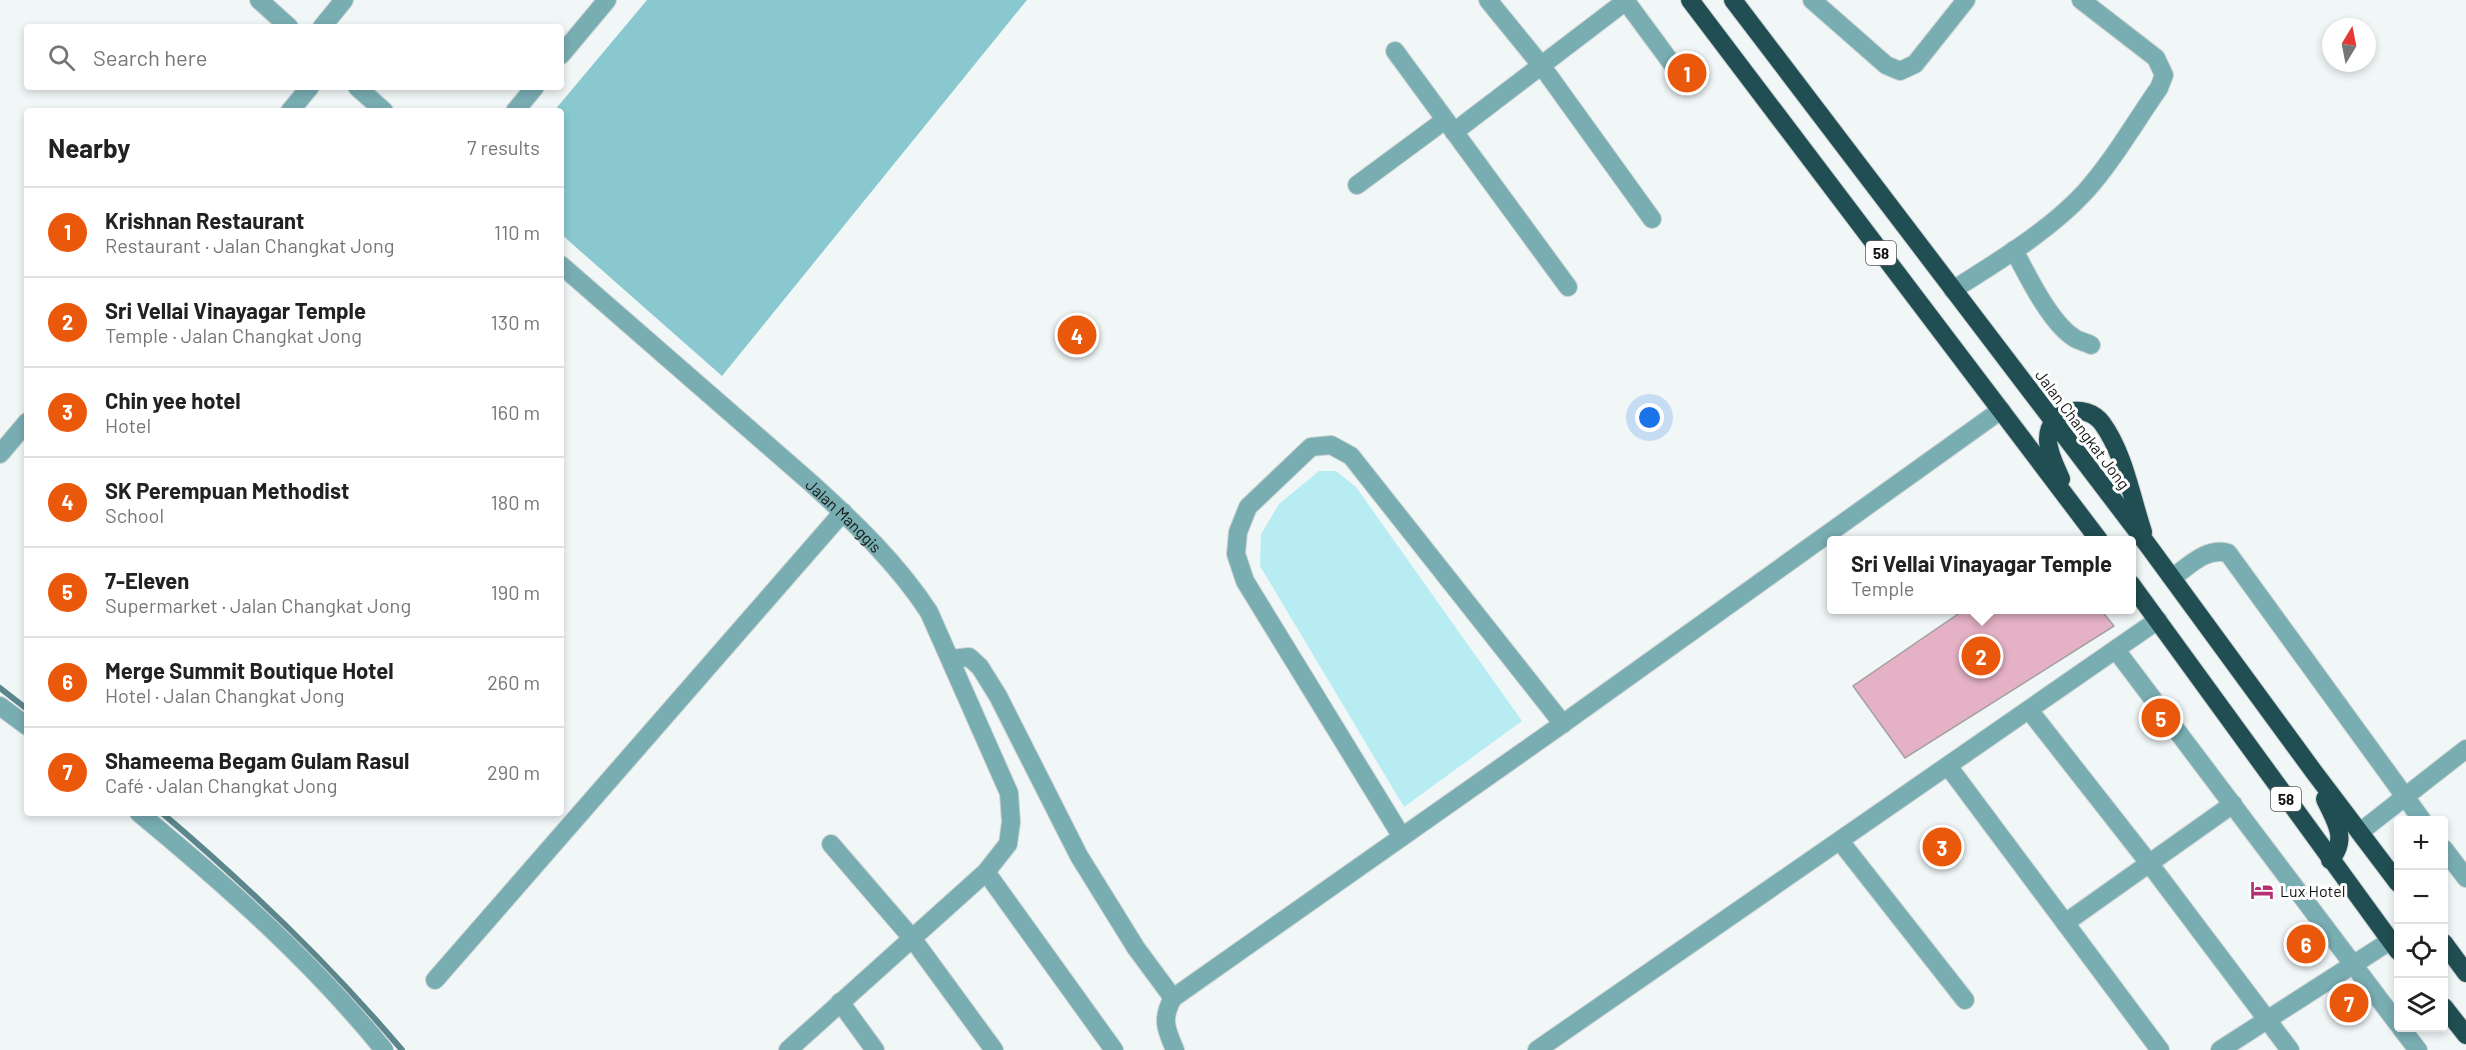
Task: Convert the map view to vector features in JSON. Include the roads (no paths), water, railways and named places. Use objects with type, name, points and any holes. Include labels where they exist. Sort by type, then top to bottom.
[{"type":"highway","name":"58","points":[[1690,0],[2095,536]]},
{"type":"highway","name":"Jalan Changkat Jong","points":[[1733,0],[2172,578],[2394,878]]},
{"type":"highway","points":[[2072,506],[2050,452],[2048,439],[2053,423],[2062,414],[2074,410],[2088,413],[2100,421],[2114,443],[2146,544]]},
{"type":"highway","name":"58","points":[[2136,591],[2330,860],[2394,945]]},
{"type":"highway","points":[[2314,772],[2340,837],[2339,850],[2330,860]]},
{"type":"highway","points":[[2448,948],[2466,973]]},
{"type":"highway","points":[[2448,1012],[2466,1035]]},
{"type":"street","points":[[260,0],[287,24]]},
{"type":"street","points":[[324,24],[344,0]]},
{"type":"street","points":[[564,52],[607,0]]},
{"type":"street","points":[[1488,0],[1541,65],[1652,219]]},
{"type":"street","points":[[1357,185],[1541,65],[1626,0],[1684,80]]},
{"type":"street","points":[[1812,0],[1886,65],[1900,70],[1915,64],[1966,0]]},
{"type":"street","points":[[1953,290],[2014,250],[2060,215],[2085,192],[2124,139],[2164,75],[2156,58],[2081,0]]},
{"type":"street","points":[[1395,51],[1568,287]]},
{"type":"street","points":[[292,108],[308,90]]},
{"type":"street","points":[[360,90],[381,108]]},
{"type":"street","points":[[518,108],[532,90]]},
{"type":"street","points":[[2014,250],[2054,318],[2073,337],[2091,345]]},
{"type":"street","name":"Jalan Manggis","points":[[564,268],[679,365],[843,512],[911,585],[929,612],[1009,793],[1011,822],[1008,844],[986,872]]},
{"type":"street","points":[[1175,1050],[1166,1030],[1166,1012],[1173,998],[1563,724],[2001,410]]},
{"type":"street","points":[[0,454],[24,426]]},
{"type":"street","points":[[1402,837],[1245,581],[1236,554],[1238,531],[1248,507],[1311,447],[1331,445],[1351,456],[1563,724]]},
{"type":"street","points":[[435,980],[843,512]]},
{"type":"street","points":[[2172,578],[2210,553],[2220,551],[2228,553],[2419,816]]},
{"type":"street","points":[[1537,1050],[2158,620]]},
{"type":"street","points":[[2116,650],[2394,1018]]},
{"type":"street","points":[[951,659],[969,657],[980,667],[1079,856],[1136,948],[1173,998]]},
{"type":"street","points":[[0,706],[24,724]]},
{"type":"street","points":[[2029,710],[2290,1050]]},
{"type":"street","points":[[2360,832],[2466,749]]},
{"type":"street","points":[[1948,766],[2160,1050]]},
{"type":"street","points":[[2065,923],[2233,804]]},
{"type":"street","points":[[142,816],[256,915],[306,963],[384,1050]]},
{"type":"street","points":[[1840,841],[1965,1000]]},
{"type":"street","points":[[831,844],[912,938],[994,1050]]},
{"type":"street","points":[[2448,854],[2466,878]]},
{"type":"street","points":[[788,1050],[986,872],[1114,1050]]},
{"type":"street","points":[[2220,1050],[2354,964],[2394,946]]},
{"type":"street","points":[[840,1002],[875,1050]]},
{"type":"street","points":[[2404,1032],[2418,1050]]},
{"type":"waterway","points":[[0,688],[24,707]]},
{"type":"waterway","points":[[165,816],[226,869],[317,956],[402,1050]]},
{"type":"place","name":"Krishnan Restaurant","points":[[1687,73]]},
{"type":"place","name":"SK Perempuan Methodist","points":[[1077,335]]},
{"type":"place","name":"Sri Vellai Vinayagar Temple","points":[[1981,656]]},
{"type":"place","name":"7-Eleven","points":[[2161,718]]},
{"type":"place","name":"Chin yee hotel","points":[[1942,847]]},
{"type":"place","name":"Lux Hotel","points":[[2262,890]]},
{"type":"place","name":"Merge Summit Boutique Hotel","points":[[2306,944]]},
{"type":"place","name":"Shameema Begam Gulam Rasul","points":[[2349,1003]]}]
